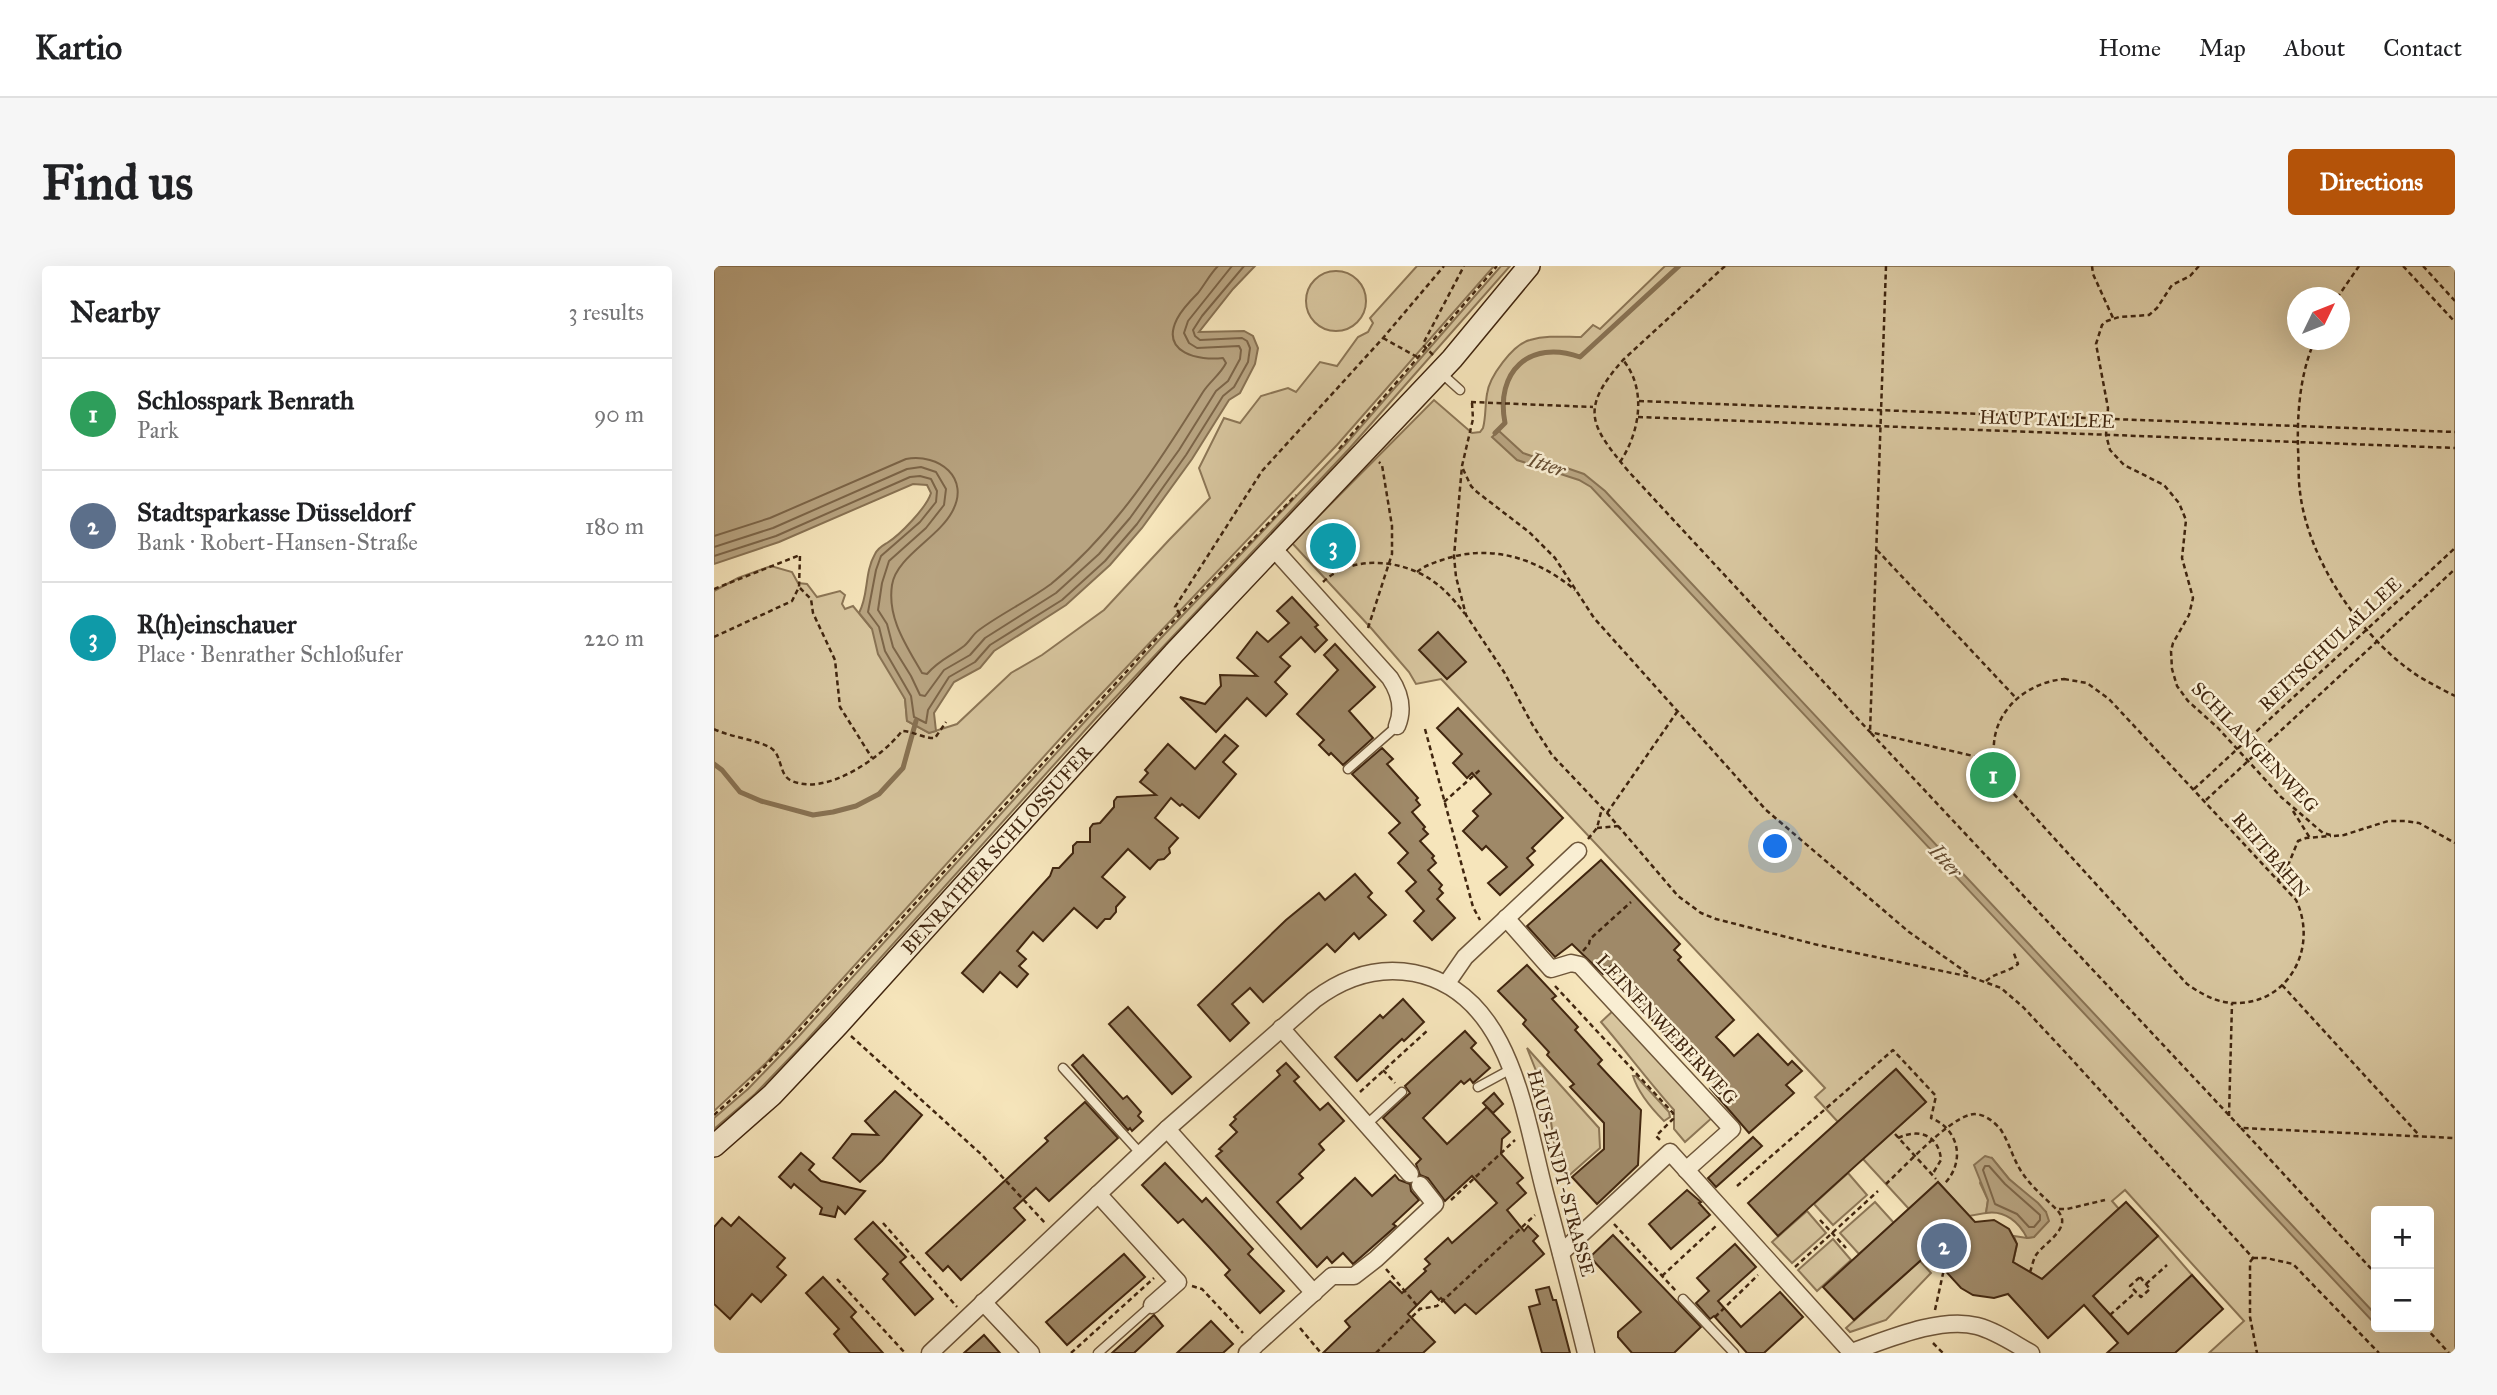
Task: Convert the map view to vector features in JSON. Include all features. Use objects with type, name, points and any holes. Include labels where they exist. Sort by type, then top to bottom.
[{"type":"street","name":"BENRATHER SCHLOSSUFER","points":[[714,1146],[772,1095],[838,1025],[1197,629],[1440,372],[1529,266]]},
{"type":"street","points":[[1274,549],[1383,669],[1396,687],[1401,710],[1397,726]]},
{"type":"street","points":[[1447,983],[1465,957],[1578,851]]},
{"type":"street","points":[[1506,918],[1551,969]]},
{"type":"street","name":"LEINENWEBERWEG","points":[[1551,969],[1571,963],[1580,965],[1732,1129],[1686,1170]]},
{"type":"street","name":"HAUS-ENDT-STRASSE","points":[[930,1353],[1167,1129],[1332,986],[1354,977],[1396,971],[1424,975],[1447,983],[1482,1015],[1513,1068],[1586,1353]]},
{"type":"street","points":[[1253,1347],[1332,1276],[1354,1276],[1377,1259],[1436,1204],[1281,1028]]},
{"type":"street","points":[[1167,1129],[1314,1293]]},
{"type":"street","points":[[1561,1253],[1670,1152],[1850,1353],[1952,1324],[1973,1325],[1991,1331],[2031,1353]]},
{"type":"street","points":[[1098,1194],[1178,1282],[1152,1305]]},
{"type":"street","points":[[983,1301],[1031,1353]]},
{"type":"lane","points":[[1440,372],[1460,390]]},
{"type":"lane","points":[[1348,769],[1397,726]]},
{"type":"lane","points":[[1063,1068],[1141,1154]]},
{"type":"lane","points":[[1478,1087],[1513,1068]]},
{"type":"lane","points":[[1366,1125],[1402,1092]]},
{"type":"lane","points":[[1683,1299],[1734,1353]]},
{"type":"lane","points":[[1098,1353],[1152,1305]]},
{"type":"path","points":[[1197,629],[1179,614],[1175,607],[1250,487],[1444,266]]},
{"type":"path","points":[[1427,349],[1424,342],[1464,266]]},
{"type":"path","points":[[1335,453],[1497,266]]},
{"type":"path","points":[[1724,266],[1623,360],[1599,390],[1593,407],[1599,430],[1620,461],[2371,1269]]},
{"type":"path","points":[[1870,732],[1886,266]]},
{"type":"path","points":[[2092,266],[2092,274],[2113,318]]},
{"type":"path","points":[[2106,435],[2108,408],[2096,344],[2102,325],[2113,318],[2149,315],[2172,285],[2190,276],[2199,266]]},
{"type":"path","points":[[2345,287],[2359,266]]},
{"type":"path","points":[[2403,266],[2455,321]]},
{"type":"path","points":[[2423,266],[2455,301]]},
{"type":"path","points":[[1383,338],[1419,358]]},
{"type":"path","points":[[2312,350],[2302,383],[2298,443],[2300,493],[2314,543],[2336,589],[2366,630],[2417,675],[2455,696]]},
{"type":"path","points":[[1620,461],[1630,444],[1638,417],[1639,401],[1623,360]]},
{"type":"path","points":[[1460,390],[1472,403],[1473,419],[1462,466],[1454,556],[1456,577],[1466,615]]},
{"type":"path","name":"HAUPTALLEE","points":[[1639,401],[2455,432]]},
{"type":"path","points":[[1472,403],[1593,407]]},
{"type":"path","name":"HAUPTALLEE","points":[[1638,417],[2455,447]]},
{"type":"path","name":"SCHLANGENWEG","points":[[2106,435],[2116,459],[2164,485],[2174,495],[2183,511],[2186,529],[2182,558],[2193,605],[2173,643],[2170,659],[2177,686],[2188,701],[2218,728],[2288,804],[2314,828],[2334,836]]},
{"type":"path","points":[[1357,640],[1368,628],[1389,566],[1393,538],[1382,465],[1367,450]]},
{"type":"path","points":[[1462,466],[1471,486],[1477,492],[1529,532],[1555,558],[1594,618],[1766,810],[1909,932],[1971,977]]},
{"type":"path","points":[[714,1115],[797,1033],[1179,614],[1301,489]]},
{"type":"path","name":"REITSCHULALLEE","points":[[2194,789],[2455,548]]},
{"type":"path","points":[[1877,550],[2016,698]]},
{"type":"path","points":[[1417,572],[1466,552],[1502,553],[1555,574],[1576,592]]},
{"type":"path","points":[[714,589],[800,555],[799,587],[792,601],[714,637]]},
{"type":"path","points":[[1314,592],[1330,576],[1348,566],[1366,563],[1417,572],[1445,591],[1466,615],[1504,672],[1546,748],[1619,826],[1678,896],[1701,913],[1818,945],[1971,977],[2001,988],[2023,1007],[2253,1258],[2293,1264],[2379,1353]]},
{"type":"path","name":"REITSCHULALLEE","points":[[2205,801],[2455,569]]},
{"type":"path","points":[[799,587],[811,599],[813,613],[835,660],[840,707],[872,758]]},
{"type":"path","name":"REITBAHN","points":[[1995,761],[1997,727],[2007,708],[2033,686],[2064,679],[2087,683],[2109,699],[2296,900],[2301,910],[2305,934],[2299,961],[2282,985]]},
{"type":"path","points":[[1607,813],[1677,711]]},
{"type":"path","points":[[714,729],[771,748],[779,758],[785,775],[792,781],[818,783],[845,777],[861,768],[892,744],[902,730],[935,738],[946,722]]},
{"type":"path","points":[[1424,729],[1473,907],[1489,934]]},
{"type":"path","points":[[1870,732],[1995,761],[1999,775],[2008,789],[2187,984],[2208,997],[2232,1003],[2257,1000],[2282,985],[2420,1136]]},
{"type":"path","points":[[1444,802],[1481,769]]},
{"type":"path","points":[[2288,804],[2310,838]]},
{"type":"path","points":[[1578,851],[1597,828],[1602,808]]},
{"type":"path","points":[[2278,880],[2289,863],[2295,845],[2302,839],[2334,836],[2394,820],[2419,823],[2455,843]]},
{"type":"path","points":[[1597,828],[1619,826]]},
{"type":"path","points":[[1571,963],[1589,944],[1590,939],[1631,902]]},
{"type":"path","points":[[1986,981],[1994,973],[2008,972],[2018,964],[2013,951]]},
{"type":"path","points":[[1551,969],[1556,987],[1673,1113],[1673,1119],[1656,1136],[1670,1152]]},
{"type":"path","points":[[2229,1116],[2232,1003]]},
{"type":"path","points":[[838,1025],[982,1154],[1055,1234]]},
{"type":"path","points":[[1348,1104],[1428,1030]]},
{"type":"path","points":[[1737,1186],[1893,1050],[1936,1096],[1931,1118],[1947,1128],[1954,1139],[1958,1150],[1956,1165],[1952,1176],[1944,1184]]},
{"type":"path","points":[[1383,1070],[1402,1092]]},
{"type":"path","points":[[1886,1184],[1947,1128],[1970,1114],[1987,1117],[1999,1128],[2021,1172],[2060,1213],[2059,1232],[2037,1255],[2030,1272]]},
{"type":"path","points":[[1436,1204],[1446,1205],[1528,1128]]},
{"type":"path","points":[[2241,1128],[2455,1138]]},
{"type":"path","points":[[1898,1138],[1917,1132],[1925,1133],[1934,1140],[1938,1145],[1941,1160],[1932,1175]]},
{"type":"path","points":[[1895,1134],[1936,1179]]},
{"type":"path","points":[[1783,1277],[1878,1191]]},
{"type":"path","points":[[2056,1209],[2105,1200]]},
{"type":"path","points":[[1376,1353],[1420,1309],[1437,1306],[1548,1203]]},
{"type":"path","points":[[1604,1214],[1683,1299]]},
{"type":"path","points":[[1662,1276],[1727,1215]]},
{"type":"path","points":[[1820,1220],[1846,1248]]},
{"type":"path","points":[[883,1223],[967,1317]]},
{"type":"path","points":[[2253,1258],[2250,1262],[2250,1317],[2257,1353]]},
{"type":"path","points":[[1377,1259],[1420,1309]]},
{"type":"path","points":[[1707,1324],[1771,1264]]},
{"type":"path","points":[[2146,1283],[2167,1265]]},
{"type":"path","points":[[1071,1353],[1165,1267]]},
{"type":"path","points":[[1931,1328],[1944,1269]]},
{"type":"path","points":[[2140,1277],[2150,1289],[2141,1297],[2136,1292],[2130,1286],[2140,1277]]},
{"type":"path","points":[[837,1279],[905,1353]]},
{"type":"path","points":[[1178,1282],[1202,1289],[1253,1347]]},
{"type":"path","points":[[2110,1315],[2136,1292]]},
{"type":"path","points":[[1288,1315],[1321,1353]]},
{"type":"path","points":[[2430,1332],[2449,1353]]},
{"type":"path","points":[[1079,1346],[1086,1353]]},
{"type":"shaded area","points":[[1417,266],[1494,266],[1337,445],[1087,709],[766,1063],[714,1111],[714,591],[738,578],[771,566],[792,572],[798,583],[807,584],[817,597],[840,591],[845,595],[842,604],[845,609],[853,606],[871,628],[877,630],[905,699],[907,721],[929,733],[957,724],[1011,673],[1042,655],[1104,610],[1210,498],[1199,468],[1224,418],[1240,423],[1261,396],[1288,388],[1296,392],[1320,362],[1337,366],[1358,337],[1368,332],[1373,323],[1370,318]]},
{"type":"shaded area","points":[[1501,266],[1510,266],[1349,449],[1096,718],[805,1042],[755,1094],[714,1129],[714,1118],[748,1089],[799,1036],[1159,640],[1345,445]]},
{"type":"shaded area","points":[[1665,266],[2455,266],[2455,1353],[2209,1353],[2244,1321],[2125,1190],[2112,1201],[2119,1209],[2042,1279],[2013,1262],[2017,1245],[2014,1236],[2034,1237],[2046,1212],[2009,1179],[1992,1158],[1980,1183],[1988,1200],[1986,1213],[1969,1216],[1938,1182],[1909,1209],[1863,1159],[1926,1102],[1896,1069],[1838,1122],[1815,1097],[1825,1088],[1444,682],[1441,679],[1416,684],[1371,628],[1292,543],[1434,400],[1472,433],[1480,432],[1485,420],[1487,394],[1492,379],[1516,348],[1536,338],[1581,337],[1593,325],[1600,329]]},
{"type":"shaded area","points":[[1336,271],[1348,273],[1361,284],[1366,301],[1364,313],[1353,326],[1336,331],[1324,329],[1311,318],[1306,301],[1308,289],[1319,276]]},
{"type":"shaded area","points":[[1615,1009],[1714,1116],[1685,1142],[1674,1129],[1674,1110],[1601,1022]]},
{"type":"shaded area","points":[[1527,1048],[1599,1128],[1600,1148],[1565,1179],[1554,1143],[1548,1101]]},
{"type":"shaded area","points":[[1633,1076],[1636,1076],[1669,1112],[1670,1117],[1664,1121],[1642,1094]]},
{"type":"shaded area","points":[[1848,1173],[1867,1195],[1833,1225],[1814,1204]]},
{"type":"shaded area","points":[[1875,1202],[1894,1223],[1859,1254],[1840,1233]]},
{"type":"shaded area","points":[[1807,1211],[1826,1233],[1792,1263],[1772,1242]]},
{"type":"shaded area","points":[[2158,1236],[2192,1275],[2128,1334],[2093,1296]]},
{"type":"shaded area","points":[[1833,1239],[1851,1260],[1817,1291],[1798,1270]]},
{"type":"shaded area","points":[[1920,1261],[1931,1273],[1886,1320],[1850,1332],[1846,1328]]},
{"type":"water","points":[[714,266],[1255,266],[1199,332],[1244,331],[1253,336],[1258,348],[1255,364],[1240,393],[1229,400],[1192,459],[1142,528],[1110,565],[1066,605],[994,651],[980,668],[954,682],[934,713],[936,731],[929,733],[907,721],[905,699],[878,654],[872,629],[859,613],[875,554],[919,513],[931,493],[927,485],[913,484],[779,542],[714,564]]},
{"type":"water","name":"Itter","points":[[1499,431],[1523,453],[1584,474],[1605,491],[2371,1310],[2371,1320],[1591,487],[1579,480],[1517,460],[1492,437]]},
{"type":"water","points":[[1985,1156],[1992,1158],[2009,1179],[2046,1212],[2049,1221],[2034,1237],[2027,1238],[2016,1222],[2005,1215],[1986,1213],[1988,1200],[1974,1165]]},
{"type":"building","points":[[1292,597],[1318,625],[1315,627],[1327,640],[1315,652],[1301,637],[1280,657],[1290,666],[1275,682],[1287,694],[1266,716],[1247,698],[1216,732],[1180,697],[1205,704],[1221,686],[1220,675],[1257,676],[1237,658],[1257,632],[1268,642],[1289,623],[1277,611]]},
{"type":"building","points":[[1438,632],[1466,662],[1447,679],[1419,650]]},
{"type":"building","points":[[1335,644],[1375,687],[1349,711],[1373,738],[1343,765],[1319,745],[1324,740],[1297,714],[1338,670],[1324,655]]},
{"type":"building","points":[[1458,708],[1563,818],[1532,848],[1535,851],[1527,858],[1533,865],[1500,895],[1488,883],[1507,867],[1486,846],[1482,850],[1463,831],[1478,816],[1473,811],[1491,794],[1472,773],[1467,778],[1453,763],[1462,754],[1437,728]]},
{"type":"building","points":[[1225,735],[1238,746],[1223,762],[1236,774],[1199,818],[1171,798],[1155,818],[1178,838],[1164,859],[1158,860],[1150,869],[1128,849],[1102,877],[1125,897],[1110,919],[1105,919],[1097,928],[1074,908],[1043,941],[1033,932],[1017,951],[1026,959],[1019,966],[1028,974],[1017,987],[1000,972],[983,992],[962,973],[1050,876],[1053,868],[1059,868],[1073,853],[1073,846],[1077,842],[1090,842],[1090,828],[1093,824],[1100,823],[1114,807],[1117,797],[1156,795],[1140,782],[1148,773],[1145,770],[1168,744],[1195,769]]},
{"type":"building","points":[[1382,748],[1393,759],[1387,764],[1418,798],[1416,800],[1420,805],[1412,812],[1428,834],[1420,841],[1434,856],[1432,858],[1436,863],[1428,870],[1442,885],[1439,889],[1443,893],[1437,899],[1455,918],[1432,940],[1414,921],[1424,911],[1406,891],[1416,882],[1398,863],[1408,853],[1389,833],[1400,823],[1352,774]]},
{"type":"building","points":[[1601,860],[1680,944],[1674,950],[1681,957],[1678,960],[1734,1020],[1716,1037],[1734,1056],[1758,1034],[1788,1065],[1792,1061],[1802,1071],[1786,1085],[1794,1093],[1749,1133],[1710,1088],[1718,1080],[1687,1047],[1681,1052],[1632,998],[1637,993],[1611,966],[1603,974],[1572,944],[1555,957],[1527,926]]},
{"type":"building","points":[[1355,874],[1372,893],[1368,897],[1386,915],[1359,939],[1354,933],[1335,952],[1327,944],[1263,1002],[1250,988],[1232,1004],[1249,1023],[1230,1041],[1198,1005],[1286,920],[1319,893],[1325,900]]},
{"type":"building","points":[[1527,965],[1556,996],[1552,999],[1578,1027],[1575,1030],[1602,1060],[1598,1064],[1641,1110],[1638,1165],[1597,1204],[1572,1177],[1604,1149],[1604,1123],[1570,1087],[1574,1084],[1523,1024],[1526,1020],[1498,991]]},
{"type":"building","points":[[1403,999],[1424,1022],[1357,1081],[1335,1057],[1380,1015],[1383,1018]]},
{"type":"building","points":[[1128,1007],[1191,1077],[1172,1094],[1109,1024]]},
{"type":"building","points":[[1465,1031],[1476,1043],[1471,1048],[1490,1068],[1473,1083],[1470,1079],[1464,1084],[1461,1081],[1423,1118],[1447,1144],[1487,1107],[1510,1132],[1502,1139],[1501,1154],[1523,1178],[1517,1183],[1526,1193],[1507,1210],[1524,1231],[1528,1226],[1538,1236],[1533,1241],[1544,1254],[1476,1314],[1465,1304],[1455,1313],[1431,1291],[1408,1314],[1435,1342],[1423,1353],[1323,1353],[1350,1327],[1345,1321],[1390,1281],[1402,1293],[1426,1271],[1424,1269],[1430,1264],[1425,1259],[1448,1238],[1452,1243],[1497,1203],[1472,1176],[1445,1201],[1428,1178],[1420,1175],[1416,1164],[1421,1159],[1383,1118],[1410,1093],[1405,1086]]},
{"type":"building","points":[[1083,1055],[1123,1099],[1127,1096],[1141,1112],[1138,1116],[1143,1121],[1132,1131],[1130,1128],[1128,1130],[1072,1065]]},
{"type":"building","points":[[1286,1063],[1299,1077],[1294,1081],[1320,1110],[1328,1103],[1344,1121],[1319,1144],[1324,1150],[1299,1174],[1303,1178],[1277,1202],[1301,1229],[1355,1178],[1372,1196],[1395,1175],[1399,1180],[1410,1184],[1411,1191],[1419,1200],[1393,1224],[1396,1226],[1353,1264],[1343,1253],[1332,1263],[1327,1257],[1317,1267],[1216,1156],[1222,1151],[1219,1149],[1237,1132],[1230,1125],[1236,1119],[1234,1117],[1280,1075],[1277,1071]]},
{"type":"building","points":[[1896,1069],[1926,1102],[1778,1236],[1748,1203]]},
{"type":"building","points":[[895,1091],[922,1115],[860,1182],[833,1158],[852,1134],[878,1135],[865,1121]]},
{"type":"building","points":[[1494,1093],[1503,1104],[1493,1113],[1483,1103]]},
{"type":"building","points":[[1085,1102],[1118,1138],[1049,1201],[1036,1188],[1014,1208],[1025,1220],[961,1280],[948,1266],[943,1271],[926,1253],[1048,1141],[1045,1138]]},
{"type":"building","points":[[1753,1137],[1762,1146],[1716,1187],[1708,1178]]},
{"type":"building","points":[[801,1153],[814,1164],[809,1170],[821,1181],[865,1191],[845,1214],[838,1207],[835,1217],[820,1214],[822,1208],[794,1184],[791,1188],[779,1177]]},
{"type":"building","points":[[1165,1163],[1202,1202],[1206,1198],[1253,1249],[1248,1254],[1284,1291],[1260,1313],[1225,1275],[1230,1270],[1209,1247],[1183,1219],[1178,1223],[1142,1185]]},
{"type":"building","points":[[1938,1182],[1975,1222],[1994,1220],[2009,1229],[2017,1244],[2013,1262],[2042,1279],[2126,1202],[2158,1236],[2093,1296],[2128,1334],[2192,1275],[2223,1309],[2175,1353],[2107,1353],[2118,1343],[2084,1305],[2048,1338],[2008,1294],[1994,1298],[1973,1295],[1961,1288],[1929,1253],[1854,1320],[1823,1287]]},
{"type":"building","points":[[1687,1190],[1701,1202],[1699,1203],[1710,1215],[1671,1249],[1649,1224]]},
{"type":"building","points":[[739,1217],[785,1258],[777,1267],[786,1275],[761,1302],[752,1294],[730,1319],[714,1304],[714,1227],[722,1218],[731,1226]]},
{"type":"building","points":[[873,1222],[906,1257],[900,1262],[933,1299],[915,1315],[883,1279],[888,1274],[855,1239]]},
{"type":"building","points":[[1613,1235],[1701,1327],[1674,1353],[1632,1353],[1618,1337],[1618,1332],[1641,1312],[1590,1257]]},
{"type":"building","points":[[1735,1244],[1756,1267],[1718,1301],[1741,1327],[1780,1292],[1803,1317],[1764,1353],[1747,1353],[1714,1316],[1710,1319],[1696,1303],[1709,1291],[1697,1278]]},
{"type":"building","points":[[1124,1254],[1145,1277],[1067,1345],[1046,1322]]},
{"type":"building","points":[[823,1277],[856,1312],[851,1317],[883,1353],[850,1353],[834,1334],[839,1329],[806,1293]]},
{"type":"building","points":[[1549,1287],[1553,1300],[1556,1300],[1570,1353],[1542,1353],[1529,1307],[1540,1304],[1536,1290]]},
{"type":"building","points":[[1154,1315],[1163,1326],[1134,1353],[1112,1353]]},
{"type":"building","points":[[1211,1321],[1233,1344],[1223,1353],[1177,1353]]},
{"type":"building","points":[[984,1335],[1000,1353],[964,1353]]},
{"type":"waterway","points":[[1495,433],[1505,423],[1505,389],[1520,364],[1545,353],[1580,357],[1679,266]]},
{"type":"waterway","points":[[714,764],[740,792],[761,801],[813,815],[833,812],[856,806],[879,794],[903,768],[916,721]]},
{"type":"place","name":"R(h)einschauer","points":[[1333,546]]},
{"type":"place","name":"Schlosspark Benrath","points":[[1993,775]]},
{"type":"place","name":"Stadtsparkasse Düsseldorf","points":[[1944,1246]]}]
